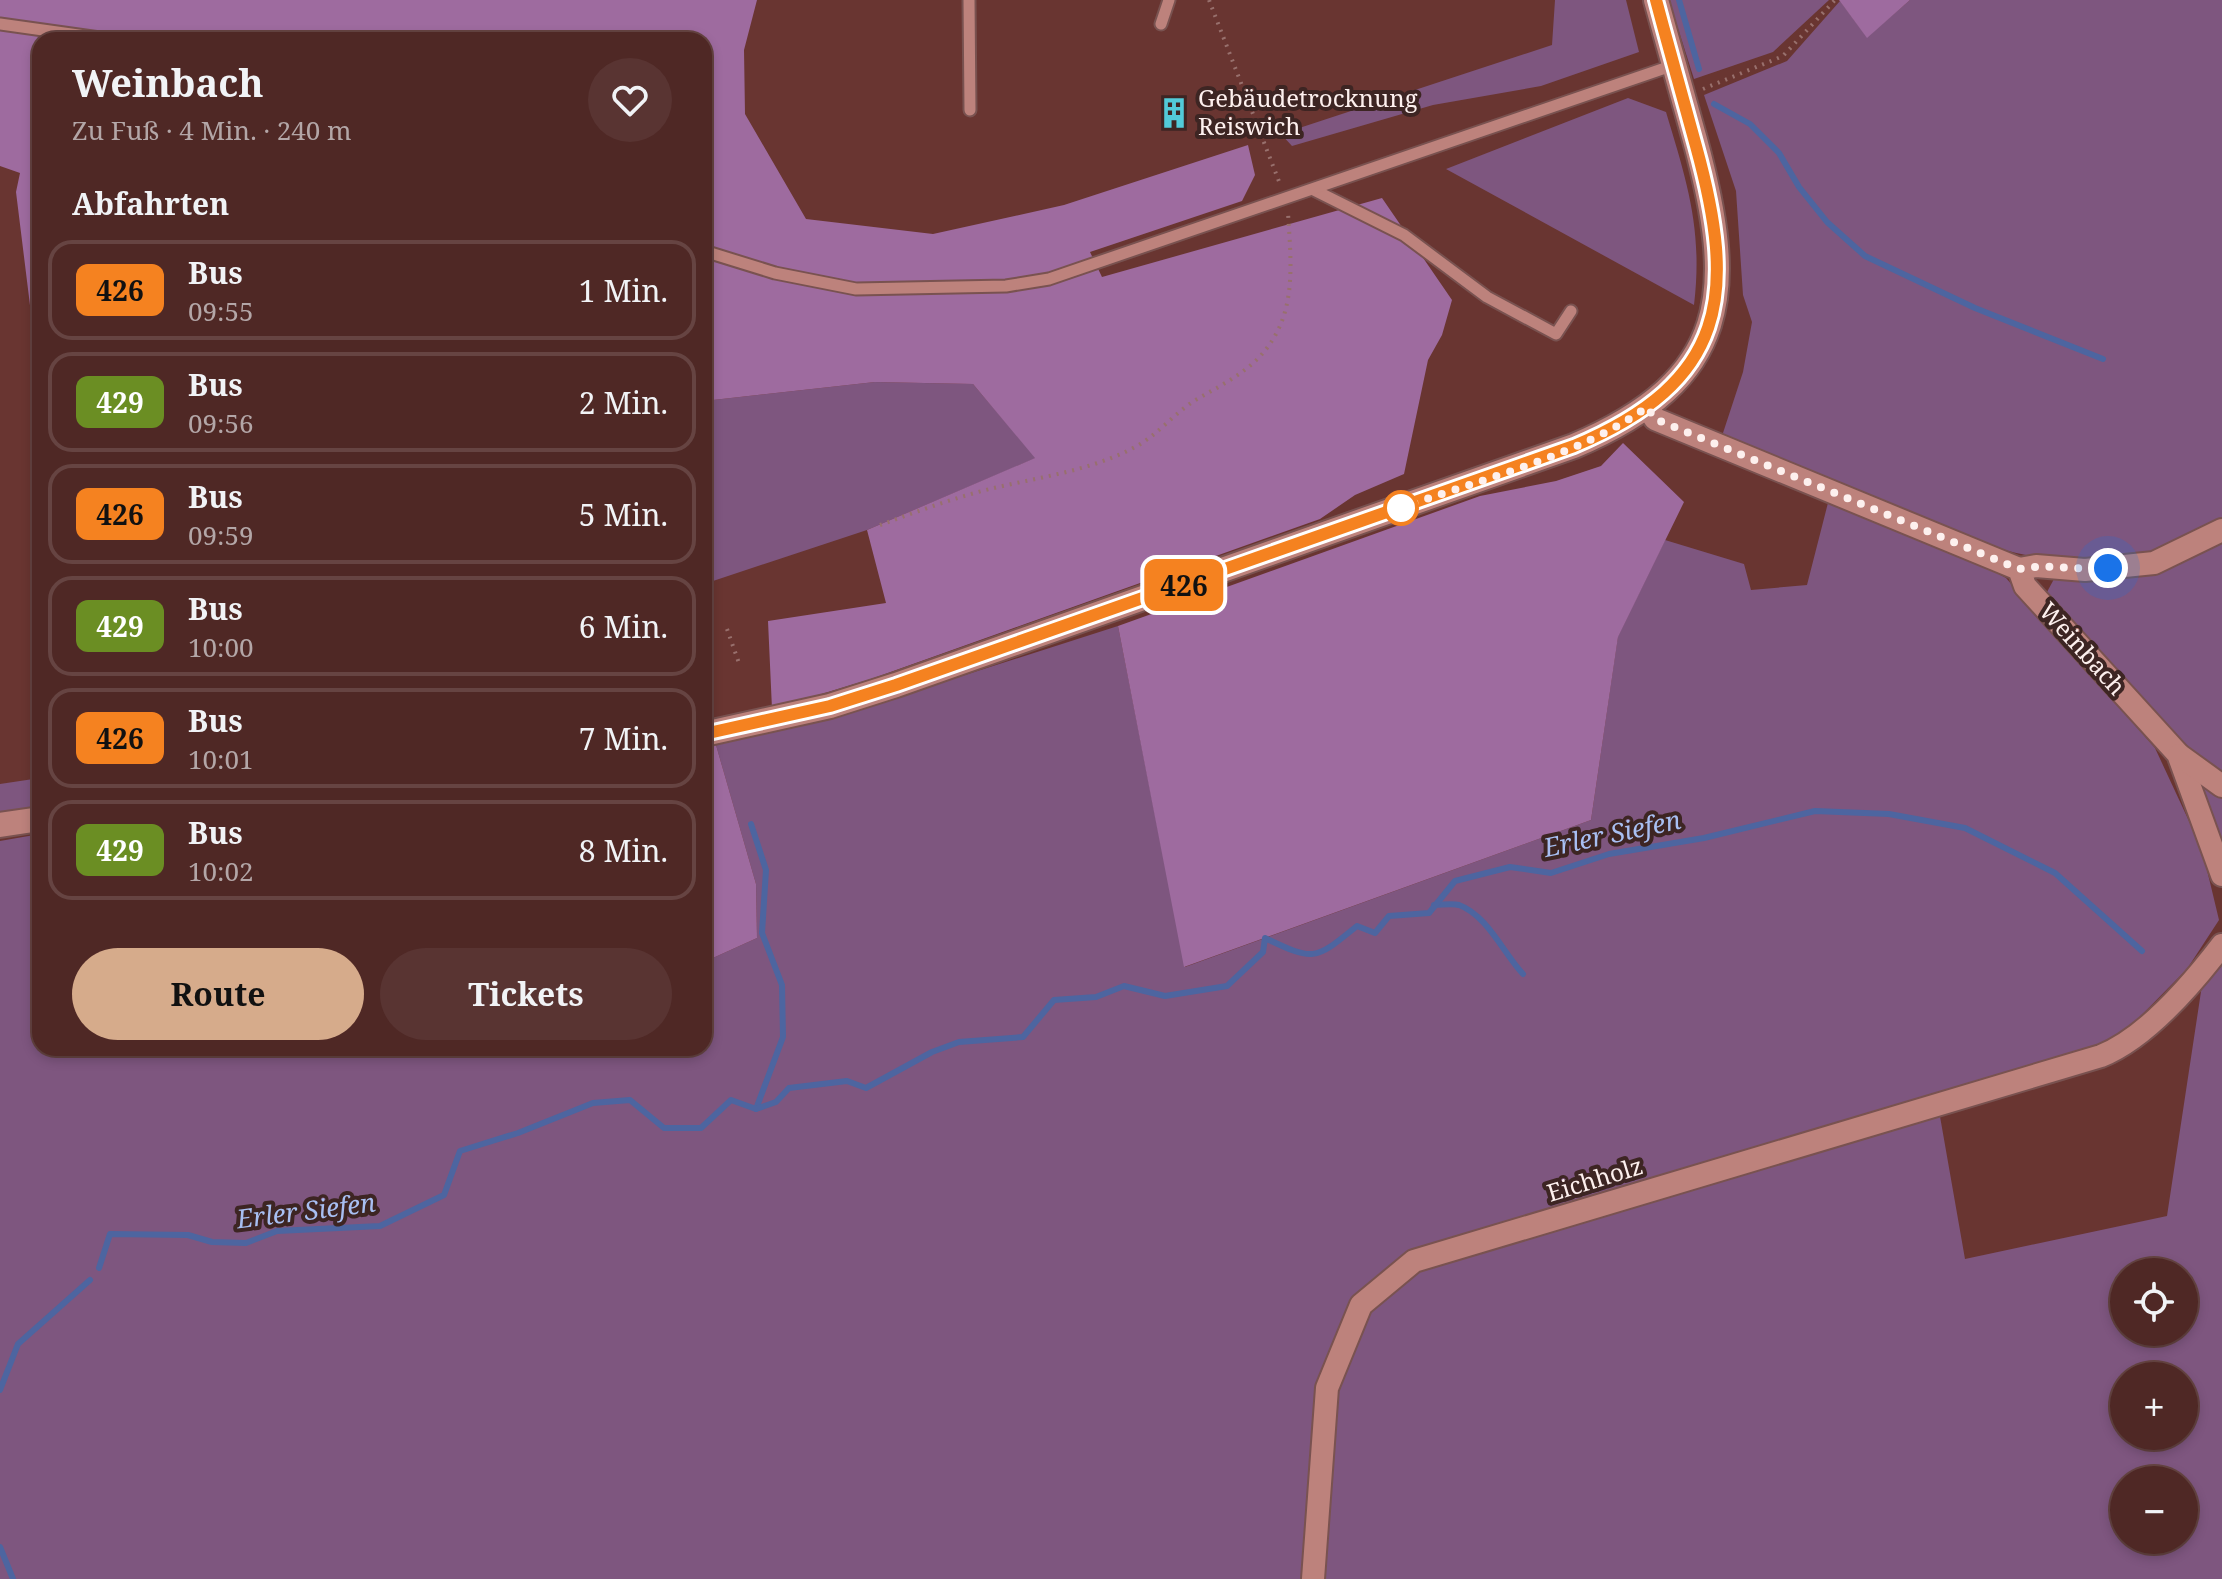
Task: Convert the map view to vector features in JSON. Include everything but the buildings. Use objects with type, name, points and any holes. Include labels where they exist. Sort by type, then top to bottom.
[{"type":"main road","points":[[712,732],[759,723],[896,685],[1574,446],[1629,420],[1647,407],[1690,365],[1710,325],[1718,284],[1717,232],[1710,198],[1656,0]]},
{"type":"main road","points":[[0,825],[32,820]]},
{"type":"street","points":[[1647,407],[1655,419],[2019,569],[2036,566],[2085,570],[2154,563],[2222,530]]},
{"type":"street","name":"Weinbach","points":[[2019,569],[2025,586],[2178,754],[2222,875]]},
{"type":"street","points":[[2178,754],[2222,786]]},
{"type":"street","name":"Eichholz","points":[[1313,1579],[1327,1388],[1361,1305],[1414,1261],[2101,1056],[2125,1044],[2197,977],[2222,945]]},
{"type":"lane","points":[[969,0],[970,110]]},
{"type":"lane","points":[[1161,24],[1169,0]]},
{"type":"lane","points":[[0,24],[57,32]]},
{"type":"lane","points":[[712,253],[775,273],[856,289],[1006,286],[1049,279],[1674,65]]},
{"type":"lane","points":[[1314,190],[1404,235],[1487,297],[1556,334],[1571,311]]},
{"type":"path","points":[[880,525],[993,488],[1045,479],[1139,445],[1172,415],[1238,378],[1257,360],[1278,331],[1290,289],[1287,198],[1268,160],[1209,0]]},
{"type":"path","points":[[1683,98],[1783,56],[1835,0]]},
{"type":"path","points":[[727,629],[740,666]]},
{"type":"shaded area","points":[[0,0],[757,0],[744,50],[745,114],[806,219],[933,234],[1064,205],[1248,145],[1255,175],[1242,201],[1090,252],[1102,277],[1382,198],[1452,300],[1442,335],[1428,360],[1404,474],[1355,495],[1320,519],[871,679],[772,709],[768,621],[886,603],[867,530],[1035,458],[973,384],[875,382],[712,400],[712,32],[32,32],[32,321],[16,192],[20,173],[0,166]]},
{"type":"shaded area","points":[[1555,0],[1626,0],[1639,52],[1541,86],[1433,105],[1292,146],[1281,134],[1552,45]]},
{"type":"shaded area","points":[[1669,0],[1829,0],[1773,52],[1694,79]]},
{"type":"shaded area","points":[[1839,0],[1910,0],[1867,38]]},
{"type":"shaded area","points":[[1910,0],[2222,0],[2222,525],[2178,549],[2150,560],[2103,565],[2049,560],[1992,547],[1873,505],[1722,436],[1743,372],[1752,322],[1743,295],[1736,191],[1704,95],[1787,61],[1840,1],[1867,37]]},
{"type":"shaded area","points":[[1628,98],[1666,112],[1695,229],[1694,305],[1446,169]]},
{"type":"shaded area","points":[[875,382],[973,384],[1036,458],[867,530],[712,581],[712,400]]},
{"type":"shaded area","points":[[1623,443],[1684,502],[1618,637],[1591,820],[1184,967],[1118,626],[1480,496],[1556,481],[1601,466]]},
{"type":"shaded area","points":[[1830,495],[1926,534],[2006,578],[2155,748],[2202,849],[2219,920],[2187,969],[2118,1039],[1412,1259],[1337,1347],[1310,1579],[0,1579],[0,841],[32,835],[32,1056],[712,1056],[712,958],[757,938],[756,884],[716,745],[865,707],[1118,626],[1185,967],[1591,820],[1618,636],[1665,540],[1744,564],[1751,590],[1807,585]]},
{"type":"shaded area","points":[[2222,535],[2222,780],[2182,751],[2047,592],[2054,579],[2082,579]]},
{"type":"shaded area","points":[[712,745],[716,745],[756,884],[757,938],[712,958]]},
{"type":"shaded area","points":[[2192,769],[2222,791],[2222,865]]},
{"type":"shaded area","points":[[32,779],[32,808],[0,813],[0,784]]},
{"type":"shaded area","points":[[2222,960],[2222,1579],[1317,1579],[1332,1388],[1365,1309],[1416,1265],[1938,1105],[1965,1259],[2167,1216],[2202,985]]},
{"type":"waterway","points":[[1679,0],[1699,69]]},
{"type":"waterway","points":[[1714,104],[1750,124],[1779,153],[1799,187],[1827,222],[1865,256],[1975,308],[2103,359]]},
{"type":"waterway","name":"Erler Siefen","points":[[99,1268],[110,1234],[188,1235],[212,1242],[246,1243],[277,1231],[380,1226],[444,1195],[460,1151],[518,1133],[593,1103],[630,1100],[664,1128],[701,1128],[731,1100],[756,1109],[776,1102],[789,1088],[847,1081],[866,1088],[932,1052],[959,1042],[1023,1037],[1054,1000],[1096,997],[1124,986],[1165,996],[1227,986],[1263,952],[1265,938],[1295,951],[1314,954],[1332,946],[1357,926],[1375,933],[1389,916],[1429,913],[1455,881],[1510,867],[1551,873],[1609,854],[1704,838],[1815,811],[1889,814],[1965,828],[2055,873],[2142,951]]},
{"type":"waterway","points":[[751,824],[766,870],[762,933],[782,985],[783,1037],[756,1109]]},
{"type":"waterway","points":[[1434,905],[1456,904],[1469,910],[1487,926],[1523,974]]},
{"type":"waterway","name":"Erler Siefen","points":[[0,1390],[18,1344],[90,1280]]},
{"type":"waterway","name":"Erler Siefen","points":[[0,1547],[13,1579]]},
{"type":"bus line","name":"426","points":[[712,732],[830,706],[1034,637],[1574,446],[1629,420],[1647,407],[1668,390],[1690,365],[1703,342],[1715,307],[1720,264],[1710,198],[1656,0]]},
{"type":"place","name":"Gebäudetrocknung Reiswich","points":[[1174,113]]},
{"type":"route","points":[[1401,508],[1574,446],[1629,420],[1647,407],[1655,419],[2019,569],[2036,566],[2085,570],[2108,568]]}]
